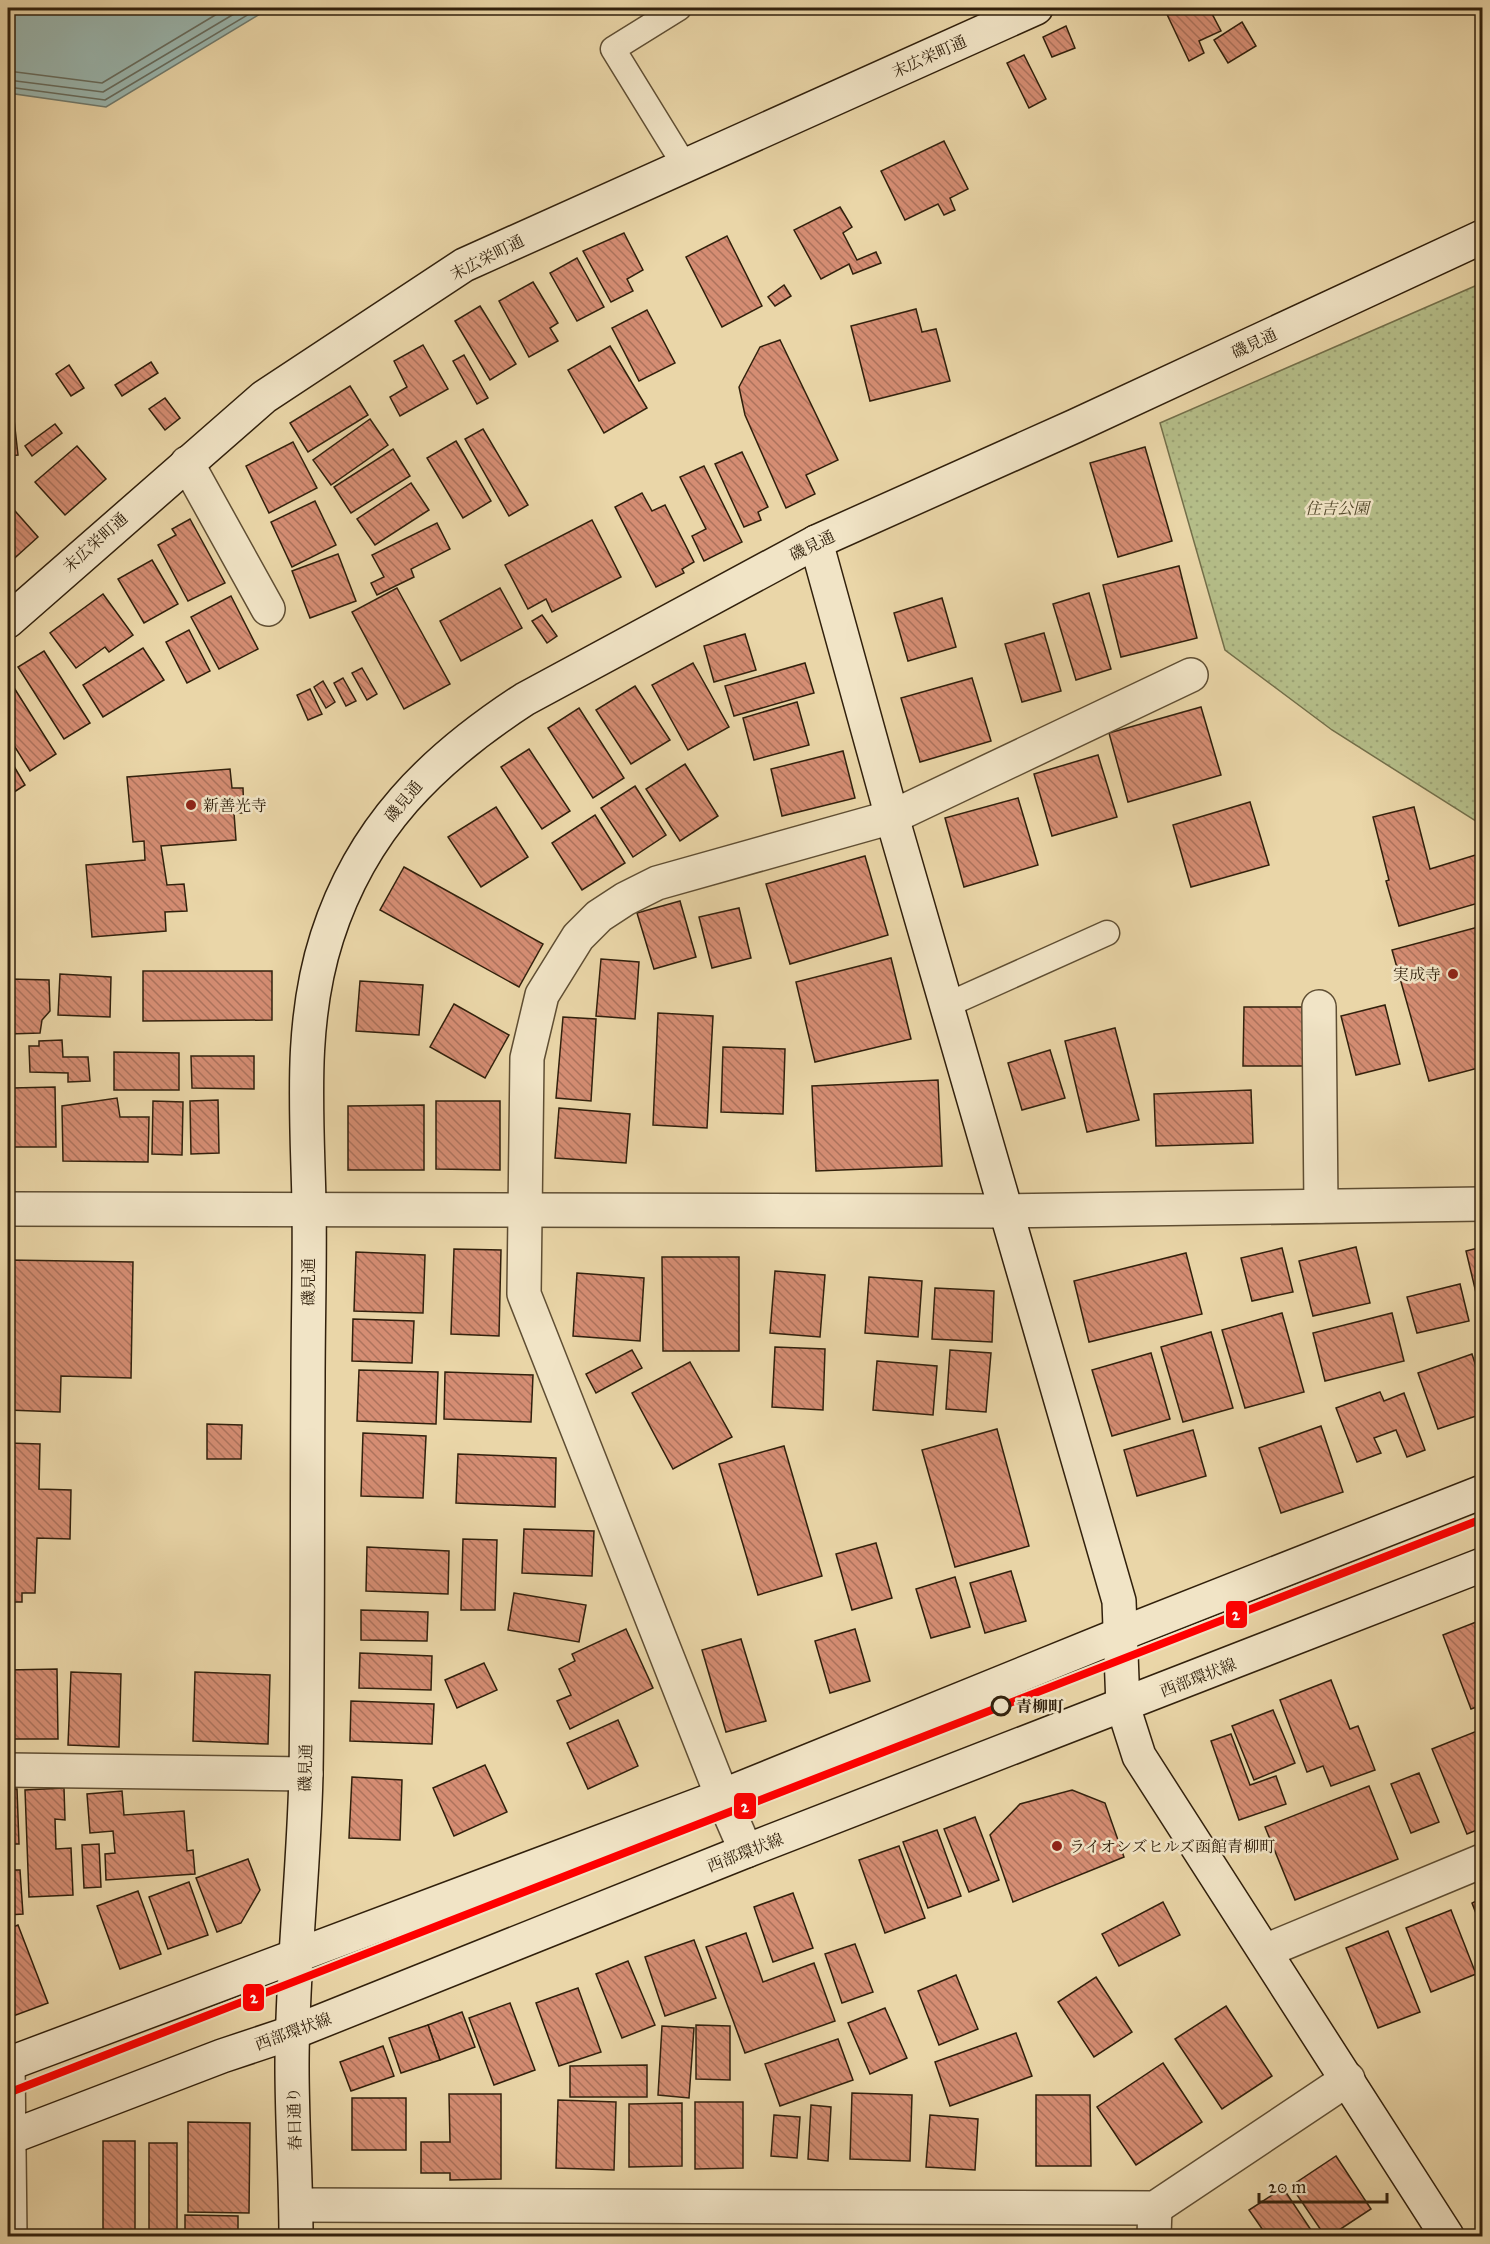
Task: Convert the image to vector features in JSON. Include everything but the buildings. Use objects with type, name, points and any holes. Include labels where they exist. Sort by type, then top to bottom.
[{"type":"street","name":"末広栄町通","points":[[8,621],[264,397],[464,266],[1036,8]]},
{"type":"street","name":"磯見通","points":[[294,2017],[306,1774],[309,1208],[305,1061],[310,1009],[318,967],[336,910],[354,870],[396,806],[452,750],[525,699],[816,542],[1075,426],[1482,237]]},
{"type":"street","points":[[187,463],[268,609]]},
{"type":"street","points":[[816,542],[892,817],[1119,1601],[1123,1706],[1139,1756],[1447,2236]]},
{"type":"street","points":[[746,1851],[722,1796],[524,1294],[527,1058],[534,1019],[542,995],[578,937],[607,910],[657,883],[892,817],[1191,675]]},
{"type":"street","points":[[1319,1007],[1321,1206]]},
{"type":"street","points":[[8,1209],[524,1208],[1007,1211],[1482,1204]]},
{"type":"street","points":[[10,2236],[8,2064],[722,1796],[1121,1634],[1482,1492]]},
{"type":"street","name":"西部環状線","points":[[9,2138],[222,2056],[294,2017],[746,1851],[1482,1565]]},
{"type":"street","points":[[8,1770],[306,1774]]},
{"type":"street","points":[[1265,1951],[1482,1861]]},
{"type":"street","name":"春日通り","points":[[294,2017],[296,2221]]},
{"type":"street","points":[[296,2221],[1154,2222],[1348,2079]]},
{"type":"lane","points":[[679,8],[614,49],[685,166]]},
{"type":"lane","points":[[947,1005],[1107,933]]},
{"type":"green space","name":"住吉公園","points":[[1482,283],[1482,825],[1332,730],[1225,650],[1160,423]]},
{"type":"water","points":[[8,8],[270,8],[106,107],[8,93]]},
{"type":"transit line","name":"2","points":[[8,2093],[1482,1519]]},
{"type":"place","name":"新善光寺","points":[[191,805]]},
{"type":"place","name":"実成寺","points":[[1453,974]]},
{"type":"place","name":"青柳町","points":[[1001,1706]]},
{"type":"place","name":"ライオンズヒルズ函館青柳町","points":[[1057,1846]]}]
